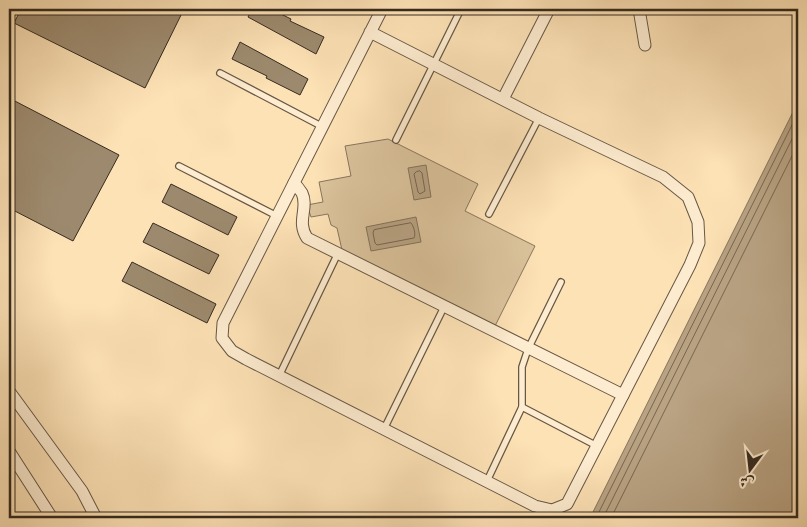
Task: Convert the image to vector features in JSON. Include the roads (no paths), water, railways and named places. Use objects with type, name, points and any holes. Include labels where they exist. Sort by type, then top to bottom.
[{"type":"street","points":[[370,32],[539,118],[663,177],[688,197],[698,222],[699,243],[690,265],[567,504],[552,510],[535,506],[279,376],[232,351],[222,338],[223,323],[323,127],[370,32],[382,9]]},
{"type":"street","points":[[503,99],[549,9]]},
{"type":"street","points":[[639,9],[645,46]]},
{"type":"street","points":[[294,183],[302,193],[304,202],[302,230],[307,238],[623,395]]},
{"type":"street","points":[[9,391],[82,491],[96,518]]},
{"type":"street","points":[[9,451],[52,518]]},
{"type":"lane","points":[[396,140],[462,9]]},
{"type":"lane","points":[[220,73],[323,127]]},
{"type":"lane","points":[[489,214],[539,118]]},
{"type":"lane","points":[[179,166],[277,216]]},
{"type":"lane","points":[[279,376],[338,253]]},
{"type":"lane","points":[[487,481],[522,406],[522,367],[528,349],[561,282]]},
{"type":"lane","points":[[384,428],[444,307]]},
{"type":"lane","points":[[522,406],[597,446]]},
{"type":"water","points":[[798,102],[798,518],[590,518]]},
{"type":"water","points":[[426,165],[431,197],[414,200],[408,168]]},
{"type":"water","points":[[416,217],[421,242],[371,251],[366,227]]}]
